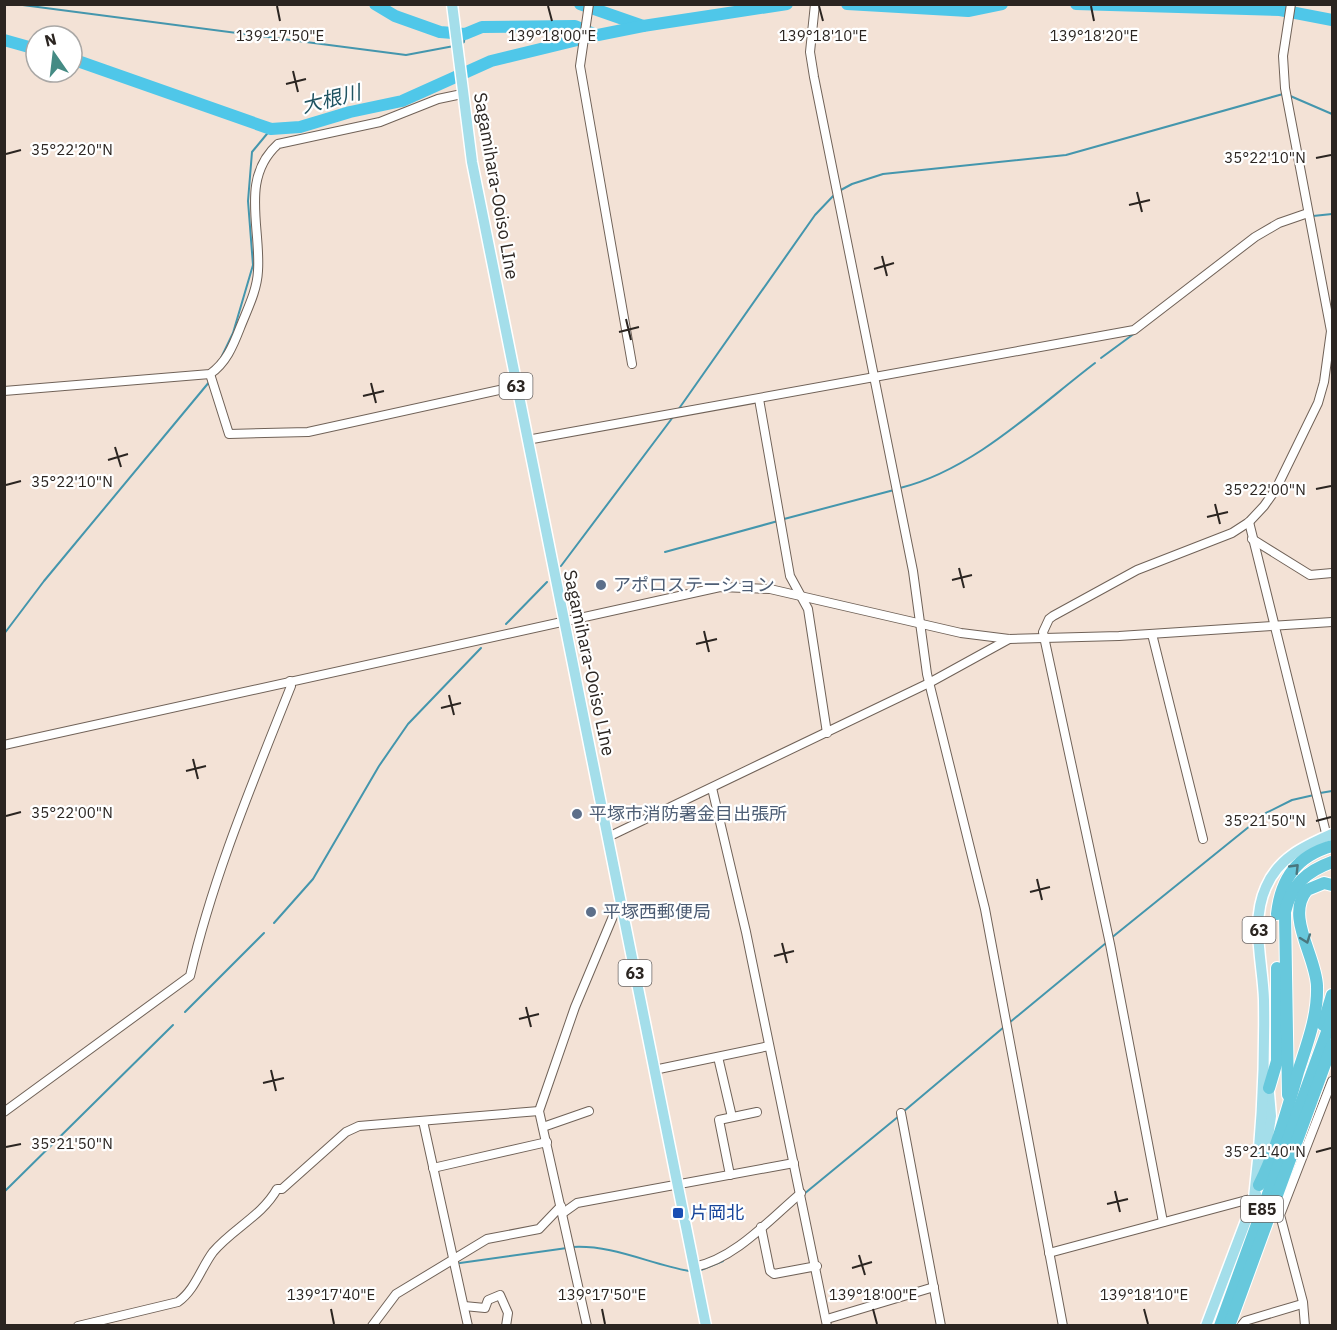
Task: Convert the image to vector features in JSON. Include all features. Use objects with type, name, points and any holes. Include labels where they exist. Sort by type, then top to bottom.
[{"type":"highway","points":[[1269,1088],[1277,1061],[1276,931],[1282,887],[1287,875],[1298,863],[1331,839]]},
{"type":"highway","points":[[1286,1112],[1288,1095],[1285,912],[1288,900],[1304,877],[1332,862]]},
{"type":"highway","points":[[1259,1185],[1286,1112],[1317,1002],[1317,976],[1302,928],[1299,906],[1307,890],[1323,883],[1332,885]]},
{"type":"highway","points":[[1310,1094],[1332,995]]},
{"type":"highway","name":"E85","points":[[1230,1326],[1310,1094],[1332,1018]]},
{"type":"highway","name":"E85","points":[[1220,1326],[1310,1094],[1332,1045]]},
{"type":"highway","points":[[1310,1094],[1332,1060]]},
{"type":"main road","name":"Sagamihara-Ooiso LIne","points":[[452,4],[472,162],[706,1326]]},
{"type":"main road","name":"63","points":[[1259,1156],[1264,1061],[1264,998],[1258,930],[1261,902],[1266,887],[1284,861],[1307,845],[1331,839]]},
{"type":"main road","name":"63","points":[[1206,1326],[1259,1185],[1266,1156],[1271,1116],[1264,1061]]},
{"type":"main road","name":"63","points":[[1254,1198],[1269,1088]]},
{"type":"street","points":[[589,4],[580,60],[632,364]]},
{"type":"street","points":[[815,4],[810,51],[814,76],[913,571],[929,683],[985,909],[1063,1326]]},
{"type":"street","points":[[1163,1222],[1110,944],[1043,632],[1049,619],[1053,616],[1137,570],[1232,533],[1249,522],[1276,489],[1318,403],[1324,382],[1332,330],[1285,88],[1283,56],[1291,4]]},
{"type":"street","points":[[4,391],[210,374],[225,360],[255,290],[259,254],[255,182],[267,154],[278,144],[380,122],[462,92]]},
{"type":"street","points":[[527,440],[1134,330],[1255,237],[1279,223],[1308,213]]},
{"type":"street","points":[[210,374],[229,434],[308,432],[517,386]]},
{"type":"street","points":[[759,399],[790,576],[808,609],[826,733]]},
{"type":"street","points":[[1249,522],[1274,627],[1331,839]]},
{"type":"street","points":[[1252,539],[1310,575],[1332,573]]},
{"type":"street","points":[[4,745],[720,587],[770,589],[961,633],[1009,639],[1152,634],[1332,622]]},
{"type":"street","points":[[1152,634],[1203,839]]},
{"type":"street","points":[[608,837],[929,683],[1009,639]]},
{"type":"street","points":[[4,1112],[190,976],[202,922],[228,846],[291,686],[290,681]]},
{"type":"street","points":[[712,788],[817,1266],[827,1322],[934,1287]]},
{"type":"street","points":[[587,1326],[539,1111],[575,1007],[614,914],[621,906]]},
{"type":"street","points":[[654,1070],[769,1046]]},
{"type":"street","points":[[718,1057],[732,1117]]},
{"type":"street","points":[[1305,1326],[1302,1304],[1280,1215],[1332,1081]]},
{"type":"street","points":[[78,1326],[178,1302],[189,1292],[221,1243],[270,1202],[277,1189],[282,1189],[346,1132],[359,1126],[539,1111]]},
{"type":"street","points":[[543,1127],[589,1111]]},
{"type":"street","points":[[730,1175],[719,1120],[757,1112]]},
{"type":"street","points":[[901,1115],[941,1326]]},
{"type":"street","points":[[423,1121],[468,1326]]},
{"type":"street","points":[[433,1168],[547,1142]]},
{"type":"street","points":[[372,1326],[396,1294],[487,1239],[539,1229],[562,1210],[577,1203],[794,1163]]},
{"type":"street","points":[[694,1267],[714,1262],[762,1229],[802,1197]]},
{"type":"street","points":[[1049,1253],[1254,1198]]},
{"type":"street","points":[[762,1229],[770,1271],[774,1274],[817,1266]]},
{"type":"street","points":[[464,1306],[485,1308],[488,1300],[500,1295],[508,1313],[506,1326]]},
{"type":"street","points":[[1241,1326],[1245,1321],[1302,1304]]},
{"type":"waterway","points":[[15,4],[406,55],[454,46]]},
{"type":"waterway","points":[[375,4],[395,16],[440,32],[465,34],[482,27],[575,26],[594,34]]},
{"type":"waterway","points":[[580,4],[643,26]]},
{"type":"waterway","name":"大根川","points":[[84,63],[271,129],[300,127],[350,112],[402,101],[491,61],[643,26],[787,4]]},
{"type":"waterway","points":[[847,4],[968,11],[1002,4]]},
{"type":"waterway","points":[[1076,4],[1280,10],[1332,20]]},
{"type":"waterway","points":[[460,44],[464,42],[465,34]]},
{"type":"waterway","name":"大根川","points":[[4,40],[24,46]]},
{"type":"waterway","points":[[839,191],[852,184],[883,174],[1066,155],[1283,94]]},
{"type":"waterway","points":[[1288,95],[1332,114]]},
{"type":"waterway","points":[[221,358],[233,333],[253,265],[248,201],[252,152],[271,129]]},
{"type":"waterway","points":[[678,410],[815,215],[835,194]]},
{"type":"waterway","points":[[1313,216],[1332,214]]},
{"type":"waterway","points":[[1101,358],[1135,333]]},
{"type":"waterway","points":[[900,488],[953,467],[1003,436],[1095,363]]},
{"type":"waterway","points":[[4,634],[44,581],[210,381]]},
{"type":"waterway","points":[[561,566],[673,417]]},
{"type":"waterway","points":[[784,519],[894,490]]},
{"type":"waterway","points":[[665,552],[778,521]]},
{"type":"waterway","points":[[506,624],[547,582]]},
{"type":"waterway","points":[[274,923],[313,879],[379,766],[408,724],[481,648]]},
{"type":"waterway","points":[[1320,793],[1332,791]]},
{"type":"waterway","points":[[1110,939],[1266,813],[1292,800],[1314,795]]},
{"type":"waterway","points":[[185,1012],[264,933]]},
{"type":"waterway","points":[[1009,1023],[1106,943]]},
{"type":"waterway","points":[[4,1192],[173,1025]]},
{"type":"waterway","points":[[903,1112],[1004,1027]]},
{"type":"waterway","points":[[804,1194],[899,1116]]},
{"type":"waterway","points":[[573,1247],[603,1249],[689,1271]]},
{"type":"waterway","points":[[460,1263],[567,1248]]},
{"type":"waterway","points":[[701,1270],[723,1261]]},
{"type":"place","name":"アポロステーション","points":[[601,585]]},
{"type":"place","name":"平塚市消防署金目出張所","points":[[577,814]]},
{"type":"place","name":"平塚西郵便局","points":[[591,912]]},
{"type":"place","name":"片岡北","points":[[678,1213]]}]
